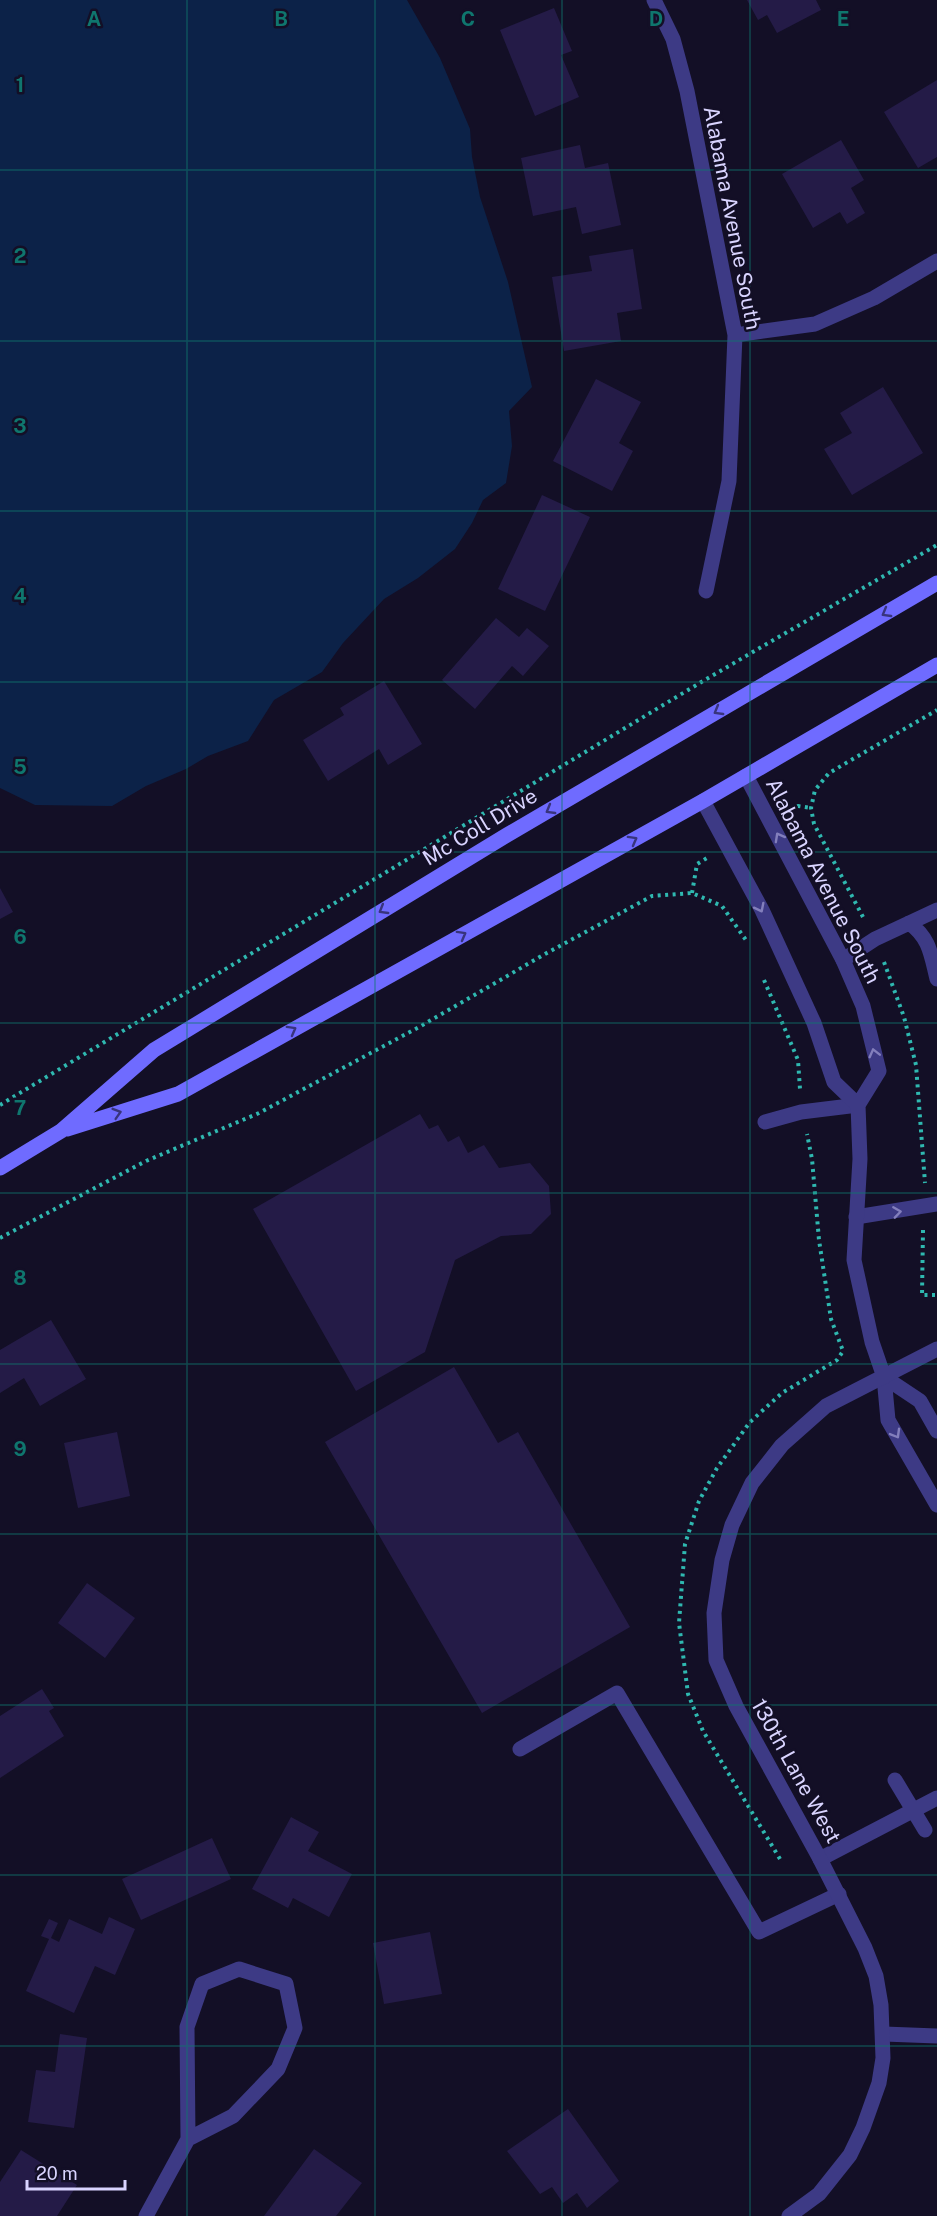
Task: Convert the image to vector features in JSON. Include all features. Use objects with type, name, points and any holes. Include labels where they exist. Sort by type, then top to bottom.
[{"type":"main road","name":"Mc Coll Drive","points":[[0,1168],[61,1131],[154,1050],[507,835],[937,583]]},
{"type":"main road","name":"Mc Coll Drive","points":[[61,1131],[178,1094],[703,801],[937,665]]},
{"type":"street","name":"Alabama Avenue South","points":[[654,0],[673,39],[687,91],[735,335],[729,481],[706,591]]},
{"type":"street","points":[[735,335],[815,324],[874,298],[937,261]]},
{"type":"street","name":"Alabama Avenue South","points":[[746,776],[843,960],[863,1006],[879,1071],[858,1105]]},
{"type":"street","points":[[703,801],[762,910],[814,1023],[834,1082],[858,1105],[860,1159],[854,1260],[872,1342],[884,1377],[888,1420],[937,1504]]},
{"type":"street","points":[[843,960],[875,939],[937,910]]},
{"type":"street","points":[[909,923],[920,931],[925,940],[937,980]]},
{"type":"street","points":[[765,1122],[801,1112],[858,1105]]},
{"type":"street","points":[[856,1217],[932,1205]]},
{"type":"street","name":"130th Lane West","points":[[789,2216],[819,2194],[849,2155],[879,2083],[884,2034],[876,1976],[865,1948],[820,1859],[736,1706],[716,1660],[714,1613],[722,1560],[732,1525],[752,1483],[782,1445],[826,1406],[937,1349]]},
{"type":"street","points":[[884,1377],[920,1401],[937,1431]]},
{"type":"street","points":[[520,1749],[617,1693],[759,1932],[838,1894]]},
{"type":"street","points":[[895,1780],[924,1830]]},
{"type":"street","points":[[820,1859],[937,1798]]},
{"type":"street","points":[[146,2216],[188,2139],[187,2027],[202,1984],[239,1969],[286,1984],[295,2028],[278,2069],[233,2116],[188,2139]]},
{"type":"street","points":[[884,2034],[937,2036]]},
{"type":"path","points":[[0,1105],[693,687],[937,544]]},
{"type":"path","points":[[937,710],[829,773],[815,790],[811,808],[814,824],[875,939],[904,1017],[916,1065],[932,1205],[924,1215],[922,1295],[937,1295]]},
{"type":"path","points":[[0,1238],[146,1161],[259,1113],[652,896],[692,893],[722,906],[750,945]]},
{"type":"path","points":[[763,976],[798,1060],[801,1112],[812,1159],[819,1240],[831,1319],[843,1351],[837,1360],[782,1393],[750,1422],[717,1468],[699,1501],[685,1544],[679,1623],[688,1694],[703,1731],[780,1859]]},
{"type":"water","points":[[0,0],[407,0],[440,58],[470,129],[472,157],[480,197],[508,282],[532,387],[509,411],[512,446],[506,483],[483,500],[472,523],[455,549],[418,578],[384,599],[343,643],[322,672],[274,700],[248,741],[208,756],[186,769],[146,786],[112,806],[35,805],[0,788]]},
{"type":"building","points":[[747,0],[816,0],[821,10],[777,33],[767,15],[758,20]]},
{"type":"building","points":[[554,8],[572,51],[561,55],[579,97],[535,116],[500,30]]},
{"type":"building","points":[[937,80],[937,157],[918,168],[884,112]]},
{"type":"building","points":[[841,140],[864,180],[851,188],[865,213],[847,224],[840,212],[813,228],[782,174]]},
{"type":"building","points":[[580,145],[585,168],[608,163],[621,225],[582,234],[576,207],[533,216],[521,158]]},
{"type":"building","points":[[633,249],[642,309],[617,313],[621,341],[564,351],[552,277],[592,271],[589,256]]},
{"type":"building","points":[[596,379],[641,402],[619,443],[633,451],[612,491],[553,461]]},
{"type":"building","points":[[883,387],[923,453],[852,495],[824,449],[852,433],[840,413]]},
{"type":"building","points":[[542,495],[590,517],[545,611],[498,589]]},
{"type":"building","points":[[496,618],[519,637],[527,628],[549,646],[523,676],[512,666],[475,709],[442,680]]},
{"type":"building","points":[[384,681],[422,744],[388,765],[379,749],[328,781],[303,740],[344,715],[340,708]]},
{"type":"building","points":[[0,888],[13,912],[0,919]]},
{"type":"building","points":[[420,1114],[429,1129],[438,1125],[448,1142],[459,1136],[468,1153],[484,1145],[499,1168],[530,1163],[549,1186],[551,1214],[531,1234],[501,1236],[455,1260],[425,1352],[356,1391],[253,1209]]},
{"type":"building","points":[[51,1320],[86,1379],[40,1406],[24,1378],[0,1393],[0,1350]]},
{"type":"building","points":[[454,1367],[498,1443],[518,1432],[630,1627],[482,1713],[325,1442]]},
{"type":"building","points":[[117,1432],[130,1496],[78,1508],[64,1443]]},
{"type":"building","points":[[87,1583],[135,1618],[105,1658],[58,1623]]},
{"type":"building","points":[[42,1689],[54,1708],[49,1711],[64,1736],[0,1778],[0,1716]]},
{"type":"building","points":[[291,1817],[319,1832],[308,1851],[352,1874],[329,1917],[293,1898],[288,1908],[252,1889]]},
{"type":"building","points":[[212,1838],[231,1879],[141,1920],[122,1879]]},
{"type":"building","points":[[109,1917],[135,1929],[115,1975],[95,1966],[74,2013],[26,1991],[49,1939],[41,1936],[49,1919],[58,1923],[51,1938],[59,1942],[69,1919],[102,1934]]},
{"type":"building","points":[[430,1932],[442,1994],[384,2004],[373,1943]]},
{"type":"building","points":[[60,2034],[87,2038],[74,2128],[28,2122],[36,2070],[55,2072]]},
{"type":"building","points":[[568,2109],[619,2181],[587,2208],[577,2193],[563,2203],[552,2187],[540,2194],[507,2151]]},
{"type":"building","points":[[314,2149],[362,2183],[336,2216],[264,2216]]},
{"type":"building","points":[[21,2150],[77,2185],[57,2216],[0,2216],[0,2182]]}]
